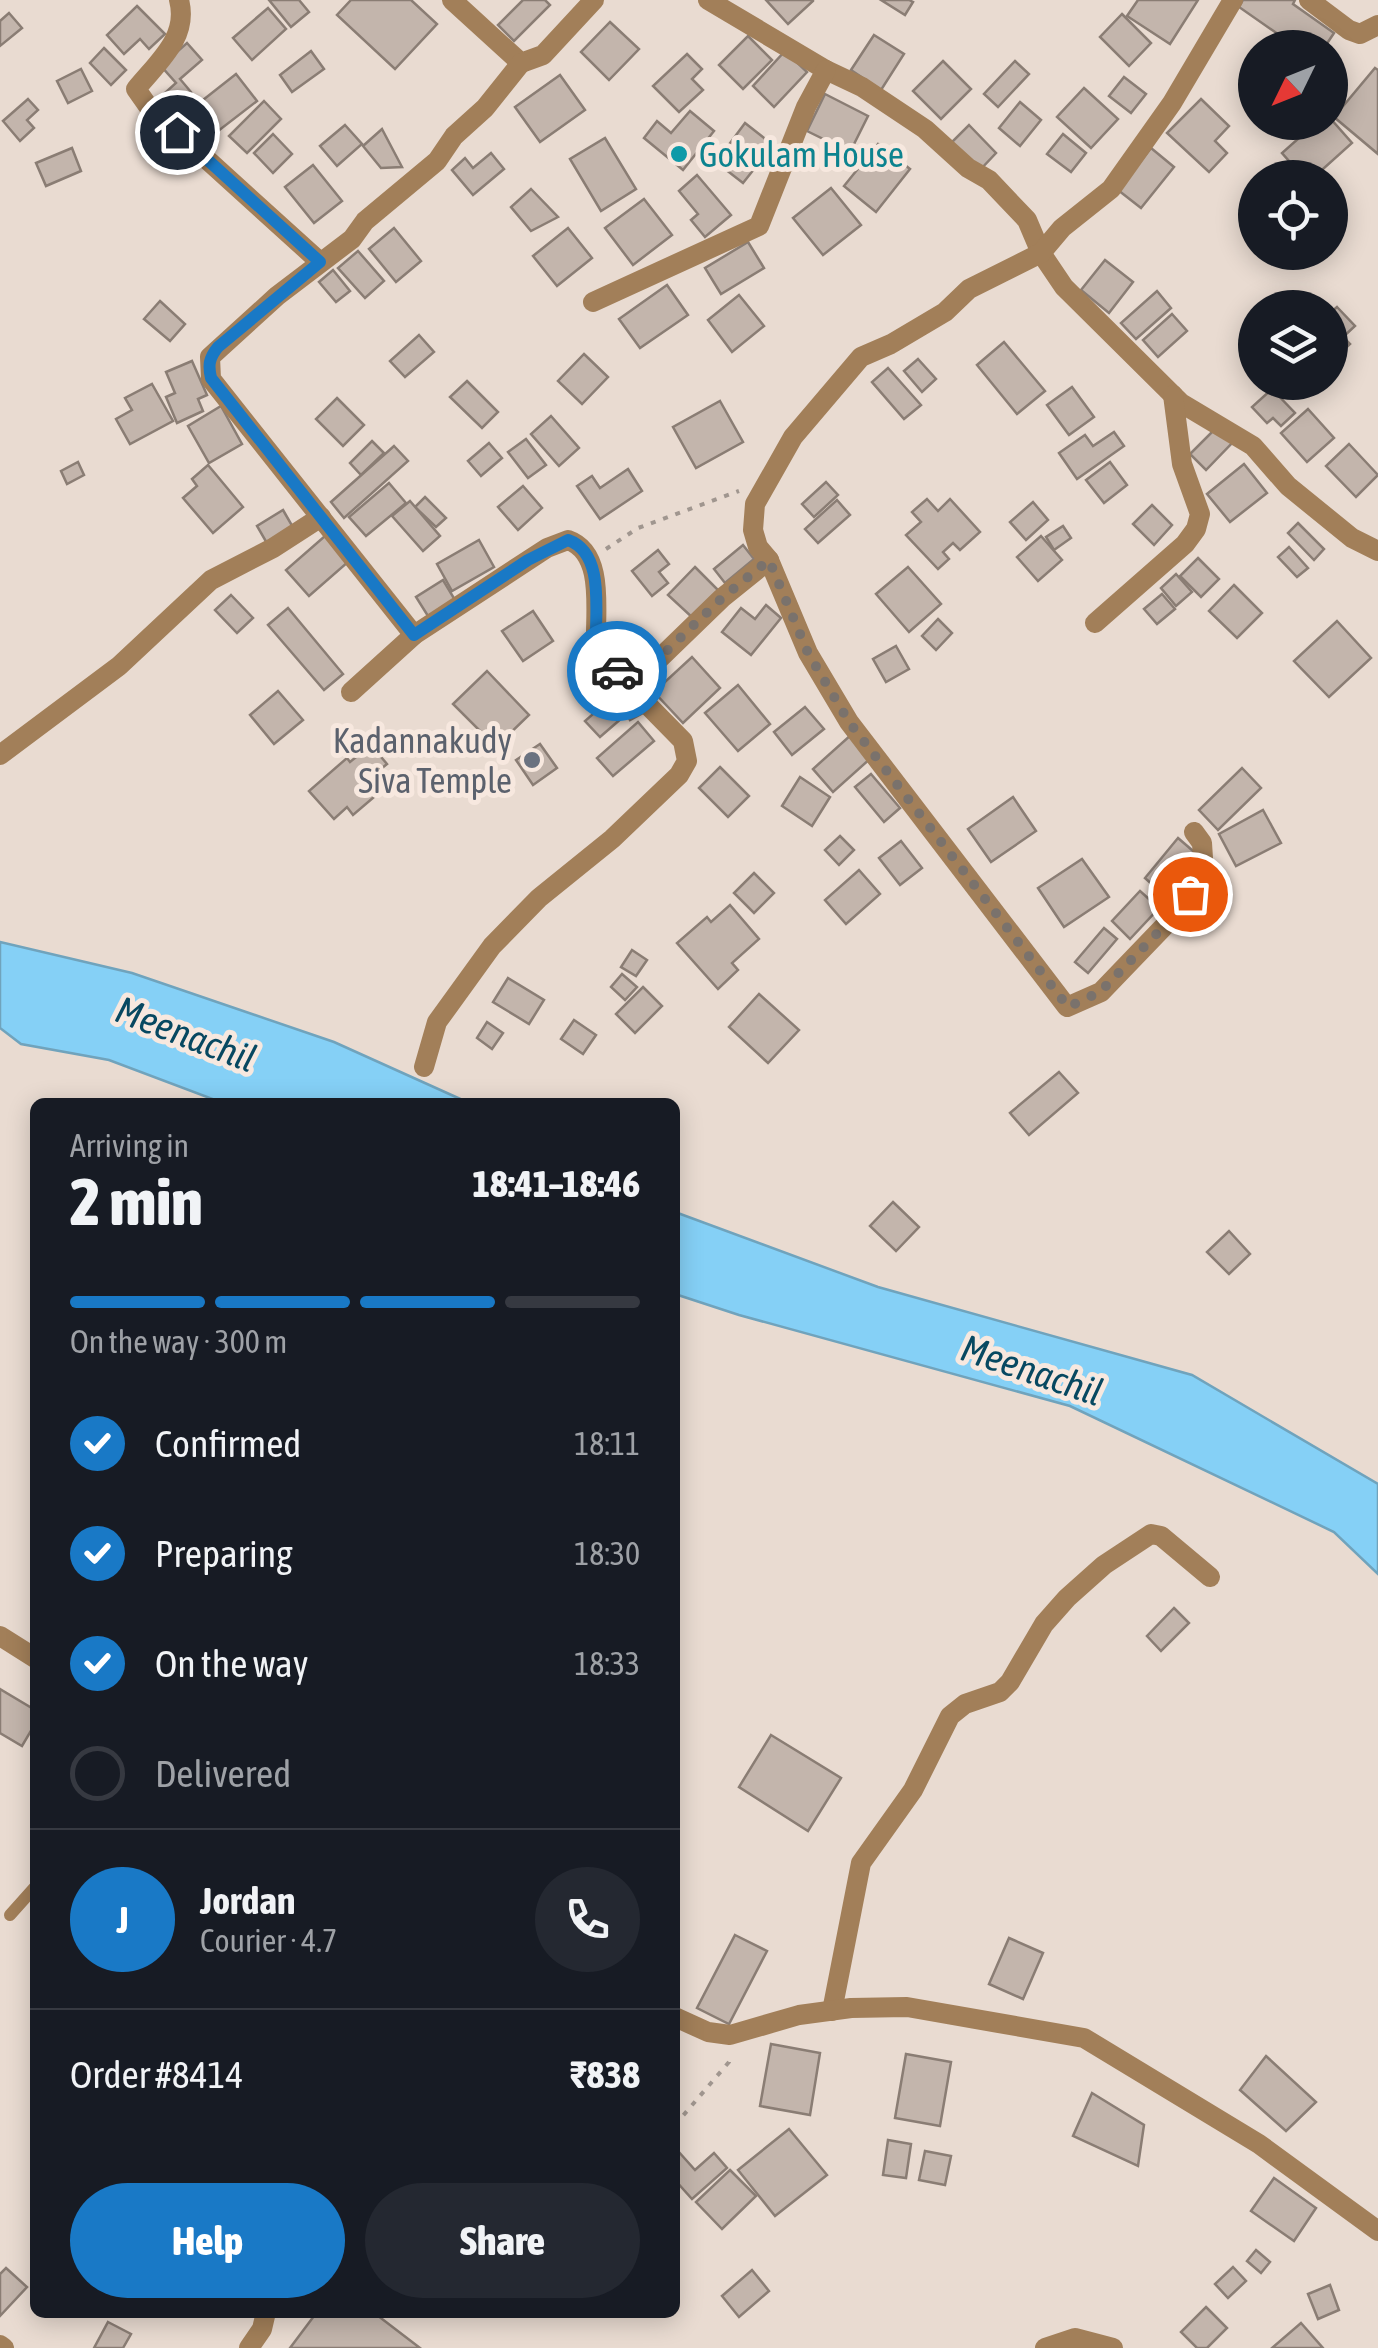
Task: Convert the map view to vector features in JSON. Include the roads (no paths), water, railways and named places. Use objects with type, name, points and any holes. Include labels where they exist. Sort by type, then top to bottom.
[{"type":"street","points":[[179,0],[184,18],[178,38],[136,89],[148,106],[320,262]]},
{"type":"street","points":[[452,0],[521,63]]},
{"type":"street","points":[[414,635],[211,378],[210,357],[352,238],[365,221],[436,161],[521,63],[543,55],[594,0]]},
{"type":"street","points":[[708,0],[826,70],[862,86],[989,180],[1026,220],[1064,287],[1173,395],[1254,446],[1288,486],[1352,538],[1378,551]]},
{"type":"street","points":[[1194,832],[1202,843],[1204,874],[1175,915],[1100,992],[1068,1007],[849,722],[808,653],[753,530],[755,504],[793,437],[861,356],[891,344],[945,312],[970,289],[1042,253],[1062,228],[1110,189],[1172,103],[1233,0]]},
{"type":"street","points":[[1309,0],[1360,34],[1378,25]]},
{"type":"street","points":[[594,302],[759,226],[806,107],[826,70]]},
{"type":"street","points":[[1095,623],[1196,529],[1200,514],[1182,464],[1173,395]]},
{"type":"street","points":[[0,755],[119,666],[212,580],[273,548],[320,517]]},
{"type":"street","points":[[351,692],[414,635],[547,548],[568,540],[580,544],[590,561],[598,612],[596,642],[630,686],[683,741],[687,761],[679,775],[612,838],[539,898],[492,946],[436,1022],[424,1067]]},
{"type":"street","points":[[630,686],[722,598],[769,560]]},
{"type":"street","points":[[832,2011],[861,1862],[913,1790],[950,1716],[965,1704],[1000,1692],[1044,1624],[1066,1598],[1104,1565],[1151,1534],[1161,1536],[1210,1576]]},
{"type":"street","points":[[0,1636],[30,1655]]},
{"type":"street","points":[[680,2020],[708,2032],[730,2034],[798,2015],[907,2007],[1084,2038],[1260,2144],[1378,2231]]},
{"type":"street","points":[[249,2348],[264,2318]]},
{"type":"street","points":[[1045,2348],[1075,2338],[1113,2348]]},
{"type":"lane","points":[[10,1915],[30,1893]]},
{"type":"water","name":"Meenachil","points":[[0,942],[132,973],[334,1042],[458,1098],[210,1098],[109,1060],[21,1044],[0,1028]]},
{"type":"water","name":"Meenachil","points":[[680,1214],[878,1287],[1192,1375],[1378,1484],[1378,1574],[1334,1532],[1070,1406],[680,1296]]},
{"type":"place","name":"Gokulam House","points":[[679,154]]},
{"type":"place","name":"Kadannakudy Siva Temple","points":[[532,760]]}]
